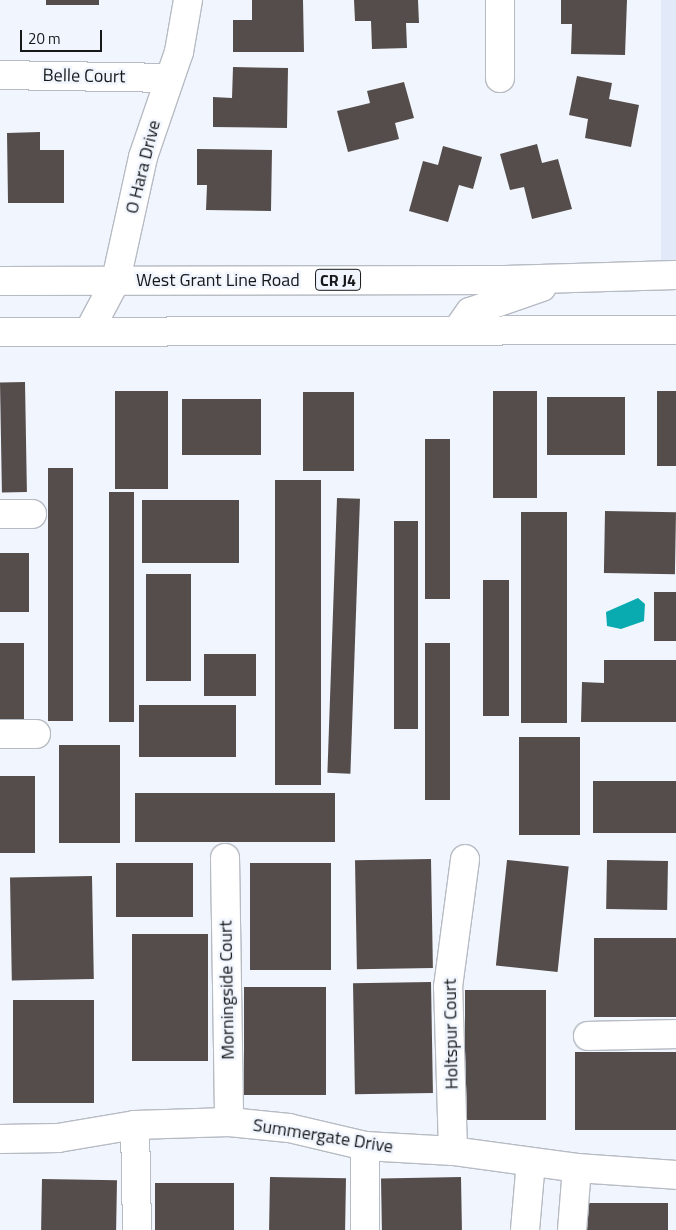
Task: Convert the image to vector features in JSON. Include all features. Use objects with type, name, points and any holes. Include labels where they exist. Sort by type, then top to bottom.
[{"type":"street","name":"O Hara Drive","points":[[89,331],[116,280],[143,157],[168,78],[179,52],[188,0]]},
{"type":"street","points":[[500,0],[500,78]]},
{"type":"street","name":"Belle Court","points":[[0,75],[168,78]]},
{"type":"street","name":"West Grant Line Road","points":[[0,281],[554,280],[676,275]]},
{"type":"street","points":[[458,330],[470,312],[528,295],[554,280]]},
{"type":"street","points":[[0,332],[676,330]]},
{"type":"street","points":[[0,514],[32,514]]},
{"type":"street","points":[[0,734],[36,734]]},
{"type":"street","name":"Morningside Court","points":[[226,858],[229,1122]]},
{"type":"street","name":"Holtspur Court","points":[[453,1150],[448,987],[465,859]]},
{"type":"street","points":[[588,1036],[676,1034]]},
{"type":"street","name":"Summergate Drive","points":[[0,1140],[58,1138],[135,1124],[229,1122],[289,1128],[365,1146],[453,1150],[577,1168],[676,1175]]},
{"type":"street","points":[[135,1124],[136,1230]]},
{"type":"street","points":[[365,1146],[365,1230]]},
{"type":"street","points":[[525,1230],[530,1162]]},
{"type":"street","points":[[572,1230],[577,1168]]},
{"type":"shaded area","points":[[661,0],[676,0],[676,267],[661,267]]},
{"type":"water","points":[[638,598],[645,604],[644,621],[621,629],[607,626],[606,612]]},
{"type":"building","points":[[46,0],[99,0],[99,5],[46,5]]},
{"type":"building","points":[[252,0],[303,0],[304,52],[233,52],[233,20],[252,20]]},
{"type":"building","points":[[354,0],[418,0],[419,23],[406,23],[407,48],[372,49],[371,21],[355,21]]},
{"type":"building","points":[[561,0],[627,0],[625,55],[571,54],[572,24],[561,24]]},
{"type":"building","points":[[233,67],[288,68],[287,128],[213,127],[213,97],[232,98]]},
{"type":"building","points":[[577,76],[612,83],[609,99],[639,105],[631,147],[585,138],[588,119],[569,115]]},
{"type":"building","points":[[404,82],[414,118],[395,123],[399,139],[348,152],[337,111],[370,103],[367,91]]},
{"type":"building","points":[[40,132],[40,150],[64,150],[64,203],[8,203],[7,133]]},
{"type":"building","points":[[537,144],[542,163],[558,159],[572,209],[532,219],[524,187],[510,190],[500,154]]},
{"type":"building","points":[[443,146],[482,157],[473,189],[459,185],[448,222],[409,211],[423,161],[438,165]]},
{"type":"building","points":[[197,149],[272,150],[271,211],[206,210],[207,185],[197,185]]},
{"type":"building","points":[[0,382],[25,382],[27,492],[2,492]]},
{"type":"building","points":[[115,391],[168,391],[168,489],[115,489]]},
{"type":"building","points":[[493,391],[537,391],[537,498],[493,498]]},
{"type":"building","points":[[657,391],[676,391],[676,466],[657,466]]},
{"type":"building","points":[[303,392],[354,392],[354,471],[303,471]]},
{"type":"building","points":[[547,397],[625,397],[625,455],[547,455]]},
{"type":"building","points":[[182,399],[261,399],[261,455],[182,455]]},
{"type":"building","points":[[425,439],[450,439],[450,599],[425,599]]},
{"type":"building","points":[[48,468],[73,468],[73,721],[48,721]]},
{"type":"building","points":[[275,480],[321,480],[321,785],[275,785]]},
{"type":"building","points":[[109,492],[134,492],[134,722],[109,722]]},
{"type":"building","points":[[337,498],[360,499],[350,774],[327,773]]},
{"type":"building","points":[[142,500],[239,500],[239,563],[142,563]]},
{"type":"building","points":[[605,511],[676,512],[675,574],[604,573]]},
{"type":"building","points":[[521,512],[567,512],[567,723],[521,723]]},
{"type":"building","points":[[394,521],[418,521],[418,729],[394,729]]},
{"type":"building","points":[[0,553],[29,553],[29,612],[0,612]]},
{"type":"building","points":[[146,574],[191,574],[191,681],[146,681]]},
{"type":"building","points":[[483,580],[509,580],[509,716],[483,716]]},
{"type":"building","points":[[654,592],[676,592],[676,641],[654,641]]},
{"type":"building","points":[[0,643],[24,643],[24,720],[0,720]]},
{"type":"building","points":[[425,643],[450,643],[450,800],[425,800]]},
{"type":"building","points":[[204,654],[256,654],[256,696],[204,696]]},
{"type":"building","points":[[604,660],[676,660],[676,722],[581,722],[582,682],[604,683]]},
{"type":"building","points":[[139,705],[236,705],[236,757],[139,757]]},
{"type":"building","points":[[519,737],[580,737],[580,835],[519,835]]},
{"type":"building","points":[[59,745],[120,745],[120,843],[59,843]]},
{"type":"building","points":[[0,776],[35,776],[35,853],[0,853]]},
{"type":"building","points":[[593,781],[676,781],[676,833],[593,833]]},
{"type":"building","points":[[135,793],[335,793],[335,842],[135,842]]},
{"type":"building","points":[[431,859],[433,968],[357,969],[355,860]]},
{"type":"building","points":[[507,860],[569,866],[558,972],[496,965]]},
{"type":"building","points":[[607,860],[668,861],[667,910],[606,909]]},
{"type":"building","points":[[116,863],[193,863],[193,917],[116,917]]},
{"type":"building","points":[[250,863],[331,863],[331,970],[250,970]]},
{"type":"building","points":[[92,876],[94,979],[12,980],[10,877]]},
{"type":"building","points":[[132,934],[208,934],[208,1061],[132,1061]]},
{"type":"building","points":[[594,938],[676,938],[676,1017],[594,1017]]},
{"type":"building","points":[[431,982],[433,1093],[355,1094],[353,983]]},
{"type":"building","points":[[244,987],[326,987],[326,1095],[244,1095]]},
{"type":"building","points":[[465,990],[546,990],[546,1120],[465,1120]]},
{"type":"building","points":[[13,1000],[94,1000],[94,1103],[13,1103]]},
{"type":"building","points":[[575,1052],[676,1052],[676,1130],[575,1130]]},
{"type":"building","points":[[270,1177],[346,1178],[345,1230],[269,1230]]},
{"type":"building","points":[[461,1177],[462,1230],[382,1230],[381,1178]]},
{"type":"building","points":[[42,1179],[117,1180],[116,1230],[41,1230]]},
{"type":"building","points":[[155,1183],[234,1183],[234,1230],[155,1230]]},
{"type":"building","points":[[586,1203],[668,1203],[668,1230],[586,1230]]}]
